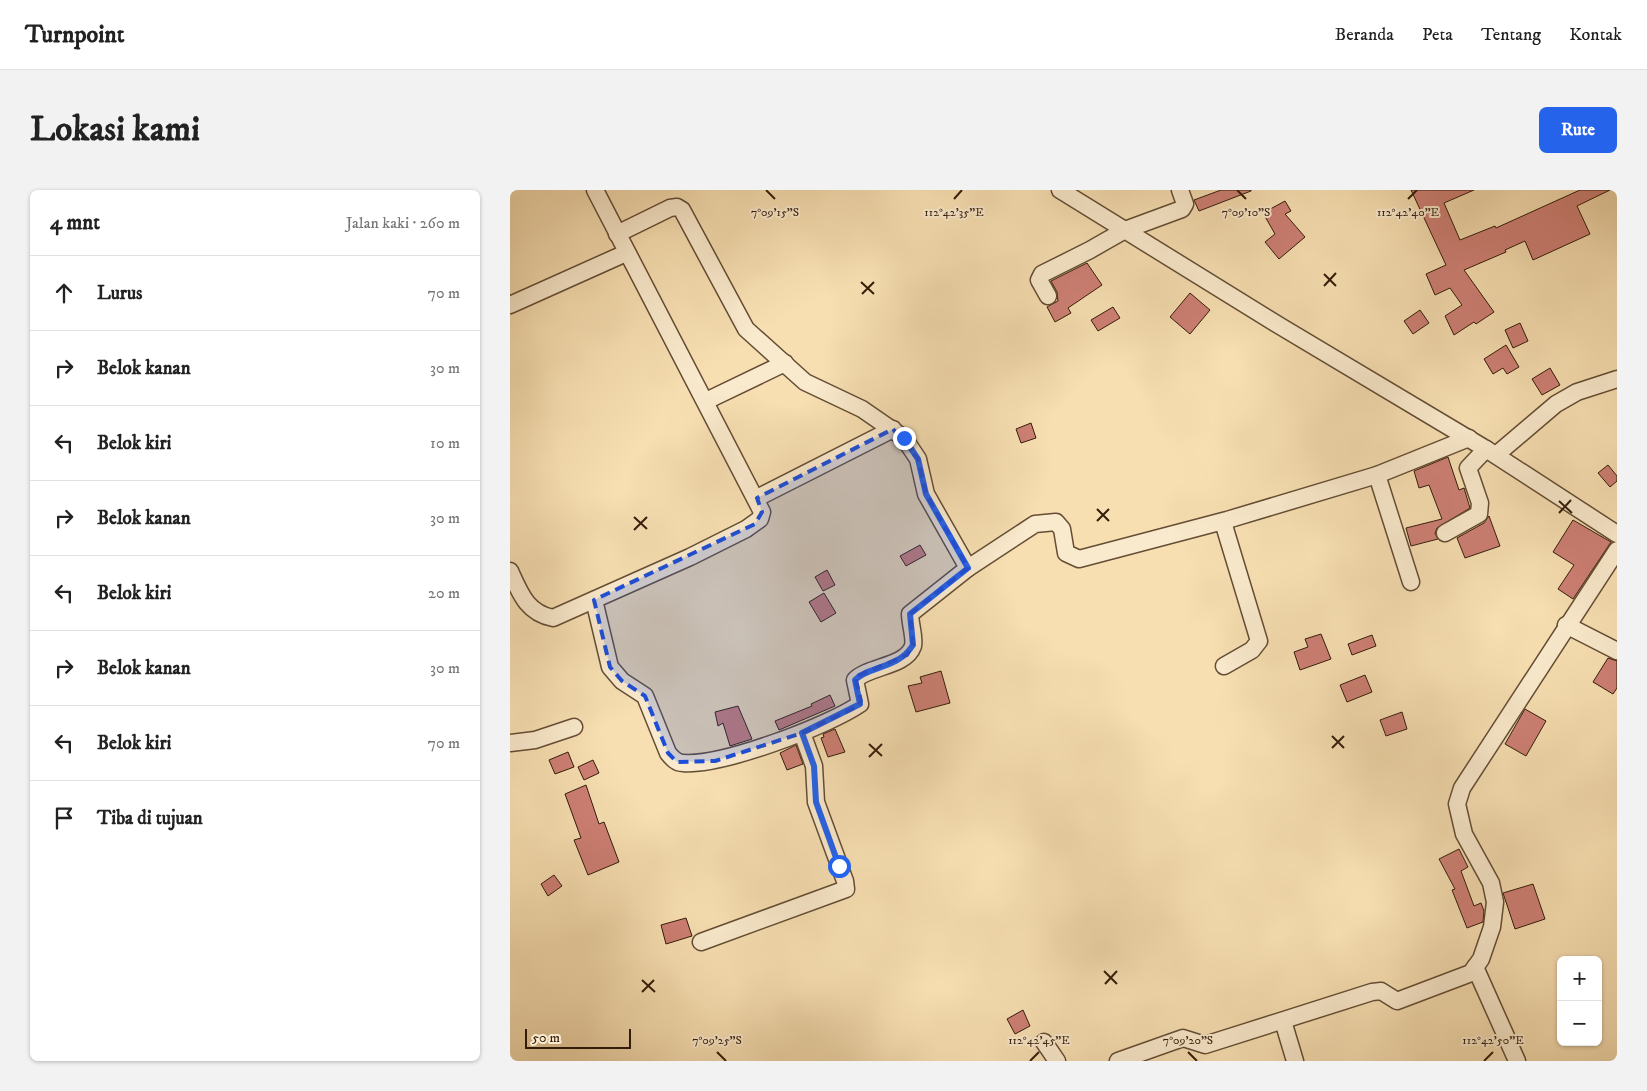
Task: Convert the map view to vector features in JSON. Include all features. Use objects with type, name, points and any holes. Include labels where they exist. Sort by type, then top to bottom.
[{"type":"street","points":[[510,571],[527,605],[544,616],[553,618],[690,558],[755,524],[762,512],[757,498],[594,190]]},
{"type":"street","points":[[1060,190],[1280,326],[1469,438],[1617,534]]},
{"type":"street","points":[[1048,296],[1039,280],[1042,274],[1125,230],[1182,209],[1186,204],[1180,190]]},
{"type":"street","points":[[617,234],[670,208],[677,207],[682,210],[742,324],[806,382],[841,397],[893,429],[904,438],[918,459],[926,494],[968,568]]},
{"type":"street","points":[[510,305],[626,253]]},
{"type":"street","points":[[706,401],[786,363]]},
{"type":"street","points":[[1445,533],[1480,514],[1480,503],[1468,468],[1556,404],[1577,392],[1617,379]]},
{"type":"street","points":[[757,498],[893,429]]},
{"type":"street","points":[[594,600],[610,667],[622,681],[645,696],[668,753],[678,762],[715,761],[802,733],[860,704],[855,680],[859,676],[883,668],[907,655],[913,645],[910,614],[968,568],[1018,533],[1035,524],[1048,521],[1056,522],[1062,529],[1066,553],[1079,559],[1223,522],[1377,475],[1469,438]]},
{"type":"street","points":[[1377,475],[1411,582]]},
{"type":"street","points":[[1223,522],[1259,641],[1252,650],[1224,666]]},
{"type":"street","points":[[1118,1061],[1183,1038],[1205,1045],[1372,992],[1381,991],[1397,1001],[1471,973],[1481,958],[1492,927],[1495,902],[1491,883],[1464,834],[1457,804],[1462,788],[1566,625],[1617,550]]},
{"type":"street","points":[[1566,625],[1617,652]]},
{"type":"street","points":[[510,743],[535,740],[574,727]]},
{"type":"street","points":[[701,942],[846,889],[845,881],[816,802],[814,766],[802,733]]},
{"type":"street","points":[[1475,967],[1517,1061]]},
{"type":"street","points":[[1283,1020],[1295,1061]]},
{"type":"street","points":[[1044,1042],[1057,1061]]},
{"type":"highlighted area","points":[[893,429],[918,459],[926,494],[968,568],[910,614],[913,645],[907,655],[855,677],[861,701],[858,706],[802,733],[715,761],[677,762],[668,753],[645,696],[622,681],[610,667],[594,600],[755,524],[762,512],[757,498]]},
{"type":"building","points":[[1221,190],[1251,191],[1199,211],[1194,200]]},
{"type":"building","points":[[1411,190],[1474,190],[1444,203],[1460,240],[1495,226],[1496,228],[1580,190],[1610,190],[1577,206],[1590,234],[1533,260],[1525,241],[1505,250],[1506,252],[1464,270],[1494,312],[1454,335],[1445,316],[1462,305],[1450,288],[1435,295],[1426,274],[1446,265]]},
{"type":"building","points":[[1285,201],[1291,211],[1285,214],[1305,237],[1279,259],[1265,242],[1275,234],[1263,213]]},
{"type":"building","points":[[1087,263],[1102,285],[1068,308],[1071,313],[1055,322],[1047,307],[1058,301],[1057,292],[1051,281]]},
{"type":"building","points":[[1190,293],[1210,310],[1190,334],[1170,317]]},
{"type":"building","points":[[1113,307],[1120,318],[1098,331],[1091,320]]},
{"type":"building","points":[[1420,310],[1429,323],[1413,334],[1404,321]]},
{"type":"building","points":[[1520,323],[1528,341],[1513,348],[1505,330]]},
{"type":"building","points":[[1506,345],[1519,367],[1507,374],[1503,368],[1493,374],[1484,359]]},
{"type":"building","points":[[1550,368],[1560,385],[1542,395],[1532,379]]},
{"type":"building","points":[[1031,423],[1036,438],[1021,443],[1016,429]]},
{"type":"building","points":[[1448,457],[1459,490],[1464,488],[1470,508],[1437,528],[1435,533],[1438,539],[1411,546],[1406,528],[1442,519],[1429,485],[1419,488],[1414,471]]},
{"type":"building","points":[[1608,465],[1617,476],[1617,481],[1610,487],[1598,473]]},
{"type":"building","points":[[1489,516],[1500,546],[1465,558],[1457,538],[1484,523]]},
{"type":"building","points":[[1573,520],[1611,542],[1573,599],[1558,589],[1574,565],[1553,552]]},
{"type":"building","points":[[920,545],[926,555],[906,566],[900,556]]},
{"type":"building","points":[[827,570],[835,585],[823,591],[815,577]]},
{"type":"building","points":[[824,593],[836,613],[821,622],[809,602]]},
{"type":"building","points":[[1321,634],[1331,659],[1300,670],[1294,652],[1308,647],[1305,639]]},
{"type":"building","points":[[1372,635],[1376,646],[1352,655],[1348,644]]},
{"type":"building","points":[[1608,658],[1617,661],[1617,688],[1613,694],[1593,682]]},
{"type":"building","points":[[941,671],[950,703],[916,712],[908,686],[922,683],[920,677]]},
{"type":"building","points":[[1365,675],[1372,692],[1347,702],[1340,685]]},
{"type":"building","points":[[830,695],[835,706],[779,730],[775,721],[812,706],[811,704]]},
{"type":"building","points":[[738,706],[752,739],[730,746],[723,723],[718,726],[715,712]]},
{"type":"building","points":[[1525,709],[1546,721],[1526,756],[1505,744]]},
{"type":"building","points":[[1402,712],[1407,729],[1386,736],[1380,720]]},
{"type":"building","points":[[835,729],[845,752],[828,757],[821,738],[824,737],[823,734]]},
{"type":"building","points":[[796,745],[803,764],[787,770],[780,753]]},
{"type":"building","points":[[568,752],[574,767],[555,774],[549,760]]},
{"type":"building","points":[[593,760],[599,773],[584,780],[578,767]]},
{"type":"building","points":[[586,785],[599,824],[604,822],[619,862],[588,875],[574,840],[581,838],[565,794]]},
{"type":"building","points":[[1459,849],[1468,867],[1461,871],[1474,906],[1481,903],[1484,911],[1483,922],[1467,928],[1452,890],[1455,889],[1439,859]]},
{"type":"building","points":[[554,875],[562,886],[548,896],[541,884]]},
{"type":"building","points":[[1533,884],[1545,919],[1515,929],[1503,893]]},
{"type":"building","points":[[686,918],[692,936],[666,944],[661,925]]},
{"type":"building","points":[[1023,1010],[1030,1026],[1015,1034],[1007,1019]]},
{"type":"route","points":[[839,866],[816,802],[814,766],[802,733],[858,706],[861,701],[855,680],[859,676],[883,668],[907,655],[913,645],[910,614],[913,609],[968,568],[926,494],[918,459],[904,438]]}]
